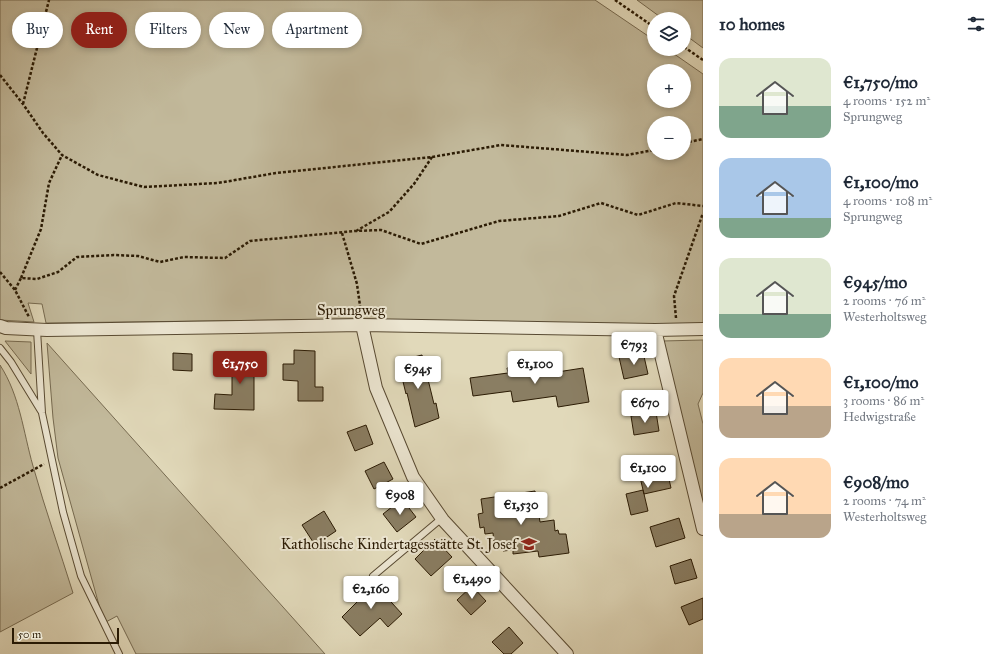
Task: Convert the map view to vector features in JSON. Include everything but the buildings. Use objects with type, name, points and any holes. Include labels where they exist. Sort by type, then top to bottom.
[{"type":"street","name":"Sprungweg","points":[[0,326],[6,328],[34,330],[362,325],[655,330],[703,329]]},
{"type":"street","points":[[362,325],[376,388],[413,477],[442,518],[567,654]]},
{"type":"street","points":[[655,330],[703,529]]},
{"type":"lane","points":[[34,330],[42,413],[63,512],[81,576],[119,654]]},
{"type":"lane","points":[[0,348],[12,362],[42,413]]},
{"type":"lane","points":[[373,576],[442,518]]},
{"type":"path","points":[[23,104],[49,0]]},
{"type":"path","points":[[615,0],[647,22]]},
{"type":"path","points":[[691,52],[703,60]]},
{"type":"path","points":[[0,75],[23,104],[43,133],[62,155],[98,175],[144,187],[218,183],[276,173],[432,157],[501,145],[628,155],[647,151]]},
{"type":"path","points":[[691,142],[703,139]]},
{"type":"path","points":[[15,290],[41,229],[49,183],[62,155]]},
{"type":"path","points":[[355,231],[389,212],[414,184],[432,157]]},
{"type":"path","points":[[21,278],[37,278],[58,272],[77,257],[114,255],[138,256],[160,262],[184,257],[225,258],[250,241],[381,230],[421,244],[499,221],[559,216],[601,203],[638,215],[676,203],[703,206]]},
{"type":"path","points":[[677,330],[674,296],[703,213]]},
{"type":"path","points":[[342,233],[357,284],[362,325]]},
{"type":"path","points":[[0,272],[15,290],[30,318],[34,330]]},
{"type":"path","points":[[0,488],[51,460]]},
{"type":"shaded area","points":[[0,0],[595,0],[647,35],[647,56],[677,56],[689,64],[647,64],[647,108],[691,108],[691,66],[703,74],[703,325],[647,326],[365,319],[46,323],[42,304],[28,303],[34,322],[0,320]]},
{"type":"shaded area","points":[[637,0],[703,0],[703,48],[691,39],[691,12],[653,12]]},
{"type":"shaded area","points":[[703,340],[703,393],[698,404],[703,424],[703,509],[662,341]]},
{"type":"shaded area","points":[[5,341],[31,342],[31,374]]},
{"type":"shaded area","points":[[47,343],[325,654],[136,654],[117,616],[104,623],[58,458]]},
{"type":"shaded area","points":[[0,365],[7,377],[17,401],[38,482],[73,593],[0,632]]},
{"type":"place","name":"Katholische Kindertagesstätte St. Josef","points":[[529,544]]}]
